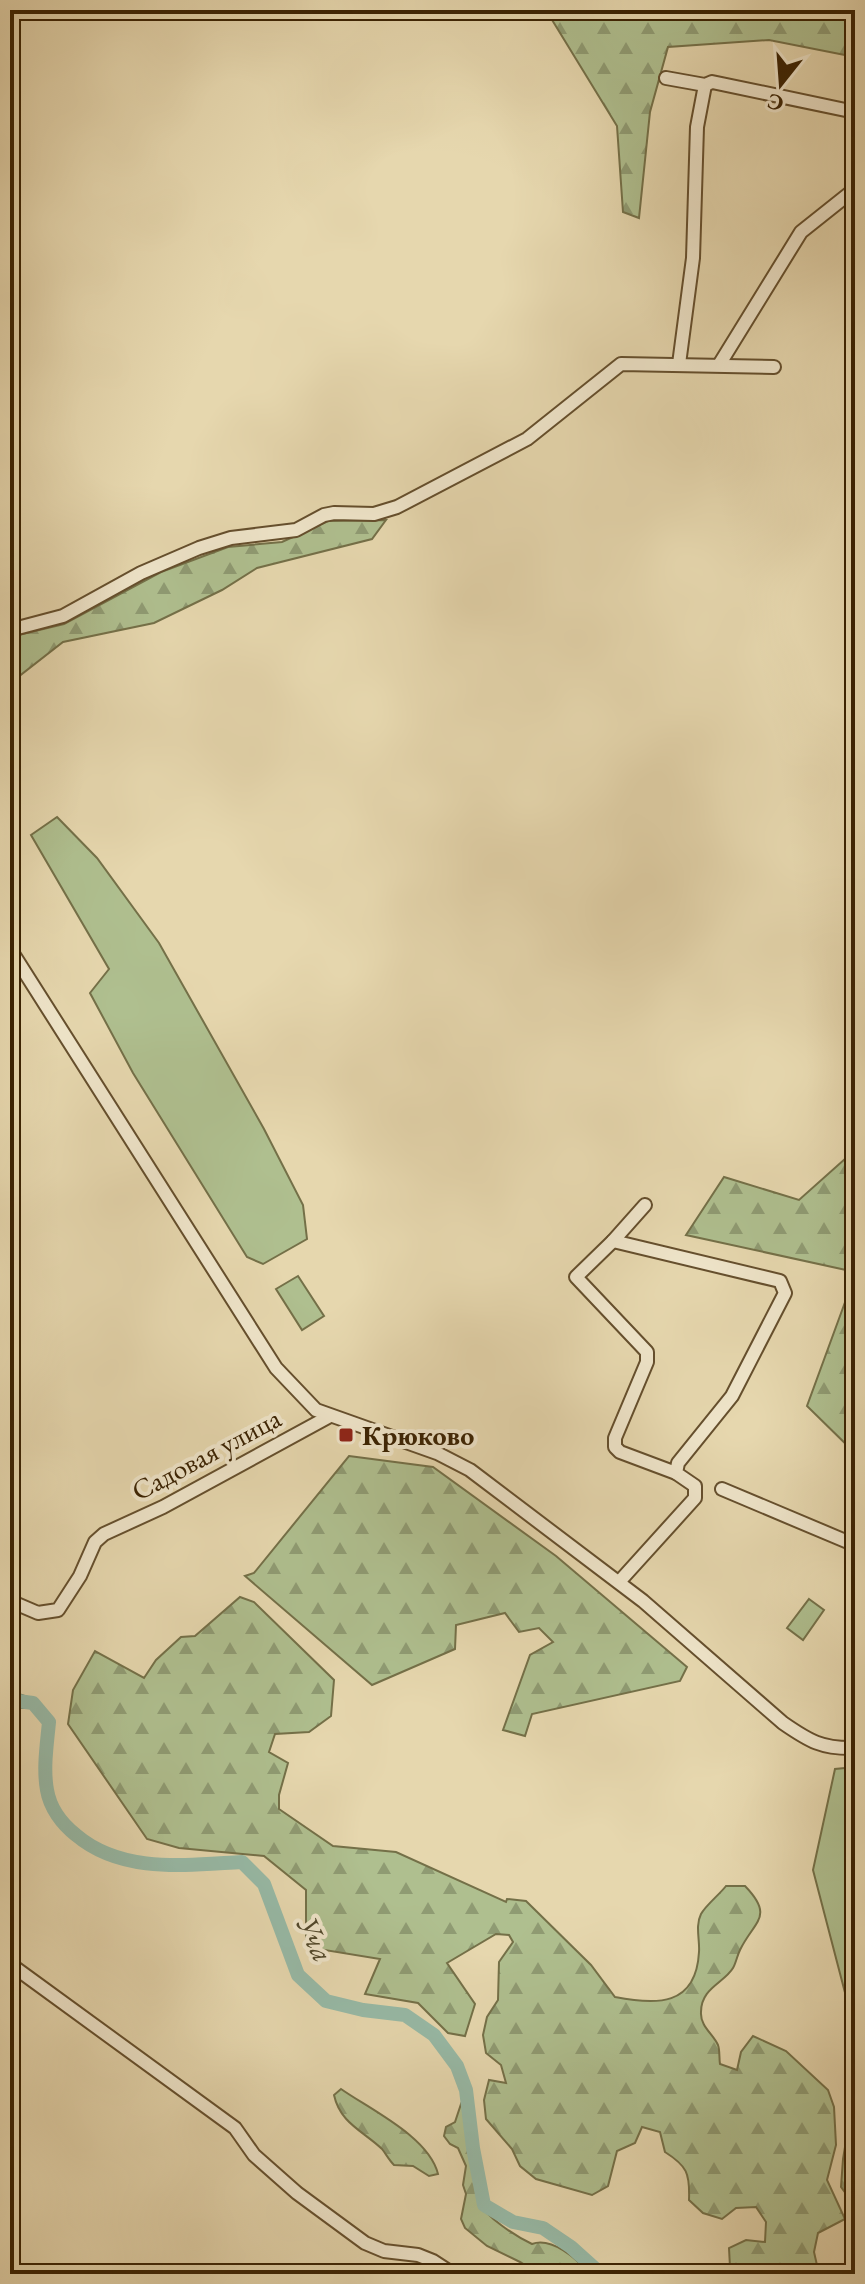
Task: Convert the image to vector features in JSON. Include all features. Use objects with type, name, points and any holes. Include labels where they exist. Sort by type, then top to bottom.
[{"type":"street","points":[[666,78],[705,85],[712,82],[855,112]]},
{"type":"street","points":[[679,364],[693,258],[697,127],[705,85]]},
{"type":"street","points":[[719,365],[801,232],[855,189]]},
{"type":"street","points":[[10,630],[63,616],[141,573],[210,544],[231,538],[296,530],[334,513],[374,514],[397,507],[527,439],[621,364],[774,367]]},
{"type":"street","points":[[10,949],[276,1368],[316,1410],[437,1453],[470,1470],[619,1582],[783,1723],[807,1740],[830,1749],[855,1748]]},
{"type":"street","points":[[619,1582],[695,1498],[695,1486],[676,1473],[620,1452],[615,1447],[615,1438],[647,1362],[647,1352],[576,1277],[645,1205]]},
{"type":"street","points":[[613,1241],[780,1281],[785,1293],[732,1396],[678,1463],[676,1473]]},
{"type":"street","name":"Садовая улица","points":[[10,1601],[38,1613],[58,1610],[80,1576],[95,1542],[104,1534],[163,1507],[330,1416]]},
{"type":"street","points":[[722,1489],[855,1545]]},
{"type":"street","points":[[10,1964],[235,2128],[254,2155],[297,2193],[365,2243],[384,2251],[418,2255],[453,2274]]},
{"type":"green space","points":[[546,10],[855,10],[855,57],[769,40],[668,47],[650,112],[639,218],[623,212],[617,126]]},
{"type":"green space","points":[[386,520],[372,539],[257,568],[222,590],[154,623],[63,642],[10,680],[10,637],[64,624],[161,572],[228,547],[282,542],[328,521]]},
{"type":"green space","points":[[57,817],[97,858],[159,943],[264,1129],[303,1205],[307,1239],[263,1264],[247,1257],[133,1073],[90,993],[109,969],[31,835]]},
{"type":"green space","points":[[855,1150],[855,1272],[686,1235],[724,1177],[799,1200]]},
{"type":"green space","points":[[855,1275],[855,1453],[807,1406]]},
{"type":"green space","points":[[298,1276],[324,1316],[302,1330],[276,1289]]},
{"type":"green space","points":[[349,1456],[433,1467],[556,1556],[687,1667],[680,1681],[532,1714],[525,1736],[503,1730],[530,1655],[553,1642],[539,1628],[519,1632],[505,1613],[456,1625],[455,1649],[372,1685],[245,1576],[254,1573]]},
{"type":"green space","points":[[240,1597],[254,1602],[334,1680],[331,1716],[309,1732],[275,1734],[269,1752],[288,1763],[279,1795],[279,1809],[333,1846],[396,1852],[506,1902],[507,1899],[526,1901],[591,1965],[615,1997],[630,2000],[659,2001],[682,1993],[696,1970],[698,1923],[703,1911],[726,1886],[745,1886],[754,1896],[759,1905],[759,1919],[733,1968],[705,1997],[701,2017],[718,2045],[720,2064],[737,2070],[741,2052],[753,2036],[786,2051],[828,2090],[834,2107],[836,2145],[827,2180],[845,2219],[818,2233],[814,2252],[819,2274],[714,2274],[730,2267],[729,2248],[746,2240],[765,2242],[766,2222],[756,2207],[736,2208],[722,2219],[703,2213],[689,2200],[686,2171],[665,2152],[660,2132],[642,2127],[635,2143],[617,2151],[608,2186],[592,2195],[536,2179],[520,2166],[512,2149],[486,2119],[484,2100],[489,2080],[506,2083],[501,2065],[486,2053],[483,2035],[487,2017],[498,2000],[499,1962],[513,1942],[509,1935],[496,1934],[447,1963],[475,2004],[465,2036],[448,2033],[418,2003],[365,1994],[380,1959],[306,1947],[306,1890],[264,1856],[179,1848],[147,1839],[68,1724],[73,1690],[95,1651],[144,1678],[156,1660],[181,1637],[195,1636]]},
{"type":"green space","points":[[809,1599],[824,1610],[803,1640],[787,1628]]},
{"type":"green space","points":[[855,1767],[855,2031],[813,1870],[835,1769]]},
{"type":"green space","points":[[855,2079],[855,2206],[841,2187],[850,2117],[847,2088]]},
{"type":"green space","points":[[341,2089],[411,2136],[423,2148],[438,2174],[429,2176],[413,2166],[394,2165],[382,2149],[341,2113],[334,2095]]},
{"type":"green space","points":[[461,2104],[467,2111],[478,2201],[482,2207],[502,2226],[525,2241],[547,2243],[563,2250],[588,2274],[539,2274],[487,2246],[465,2228],[461,2219],[466,2194],[463,2185],[466,2166],[458,2148],[444,2136],[446,2127],[455,2122]]},
{"type":"water","points":[[10,1691],[31,1698],[27,1708],[10,1708]]},
{"type":"waterway","name":"Уча","points":[[10,1700],[33,1703],[49,1722],[45,1765],[49,1797],[57,1815],[76,1835],[113,1856],[134,1861],[177,1865],[242,1862],[264,1884],[298,1975],[326,2001],[363,2010],[405,2015],[434,2035],[457,2066],[466,2090],[484,2205],[513,2222],[543,2228],[571,2247],[601,2274]]},
{"type":"place","name":"Крюково","points":[[346,1435]]}]
